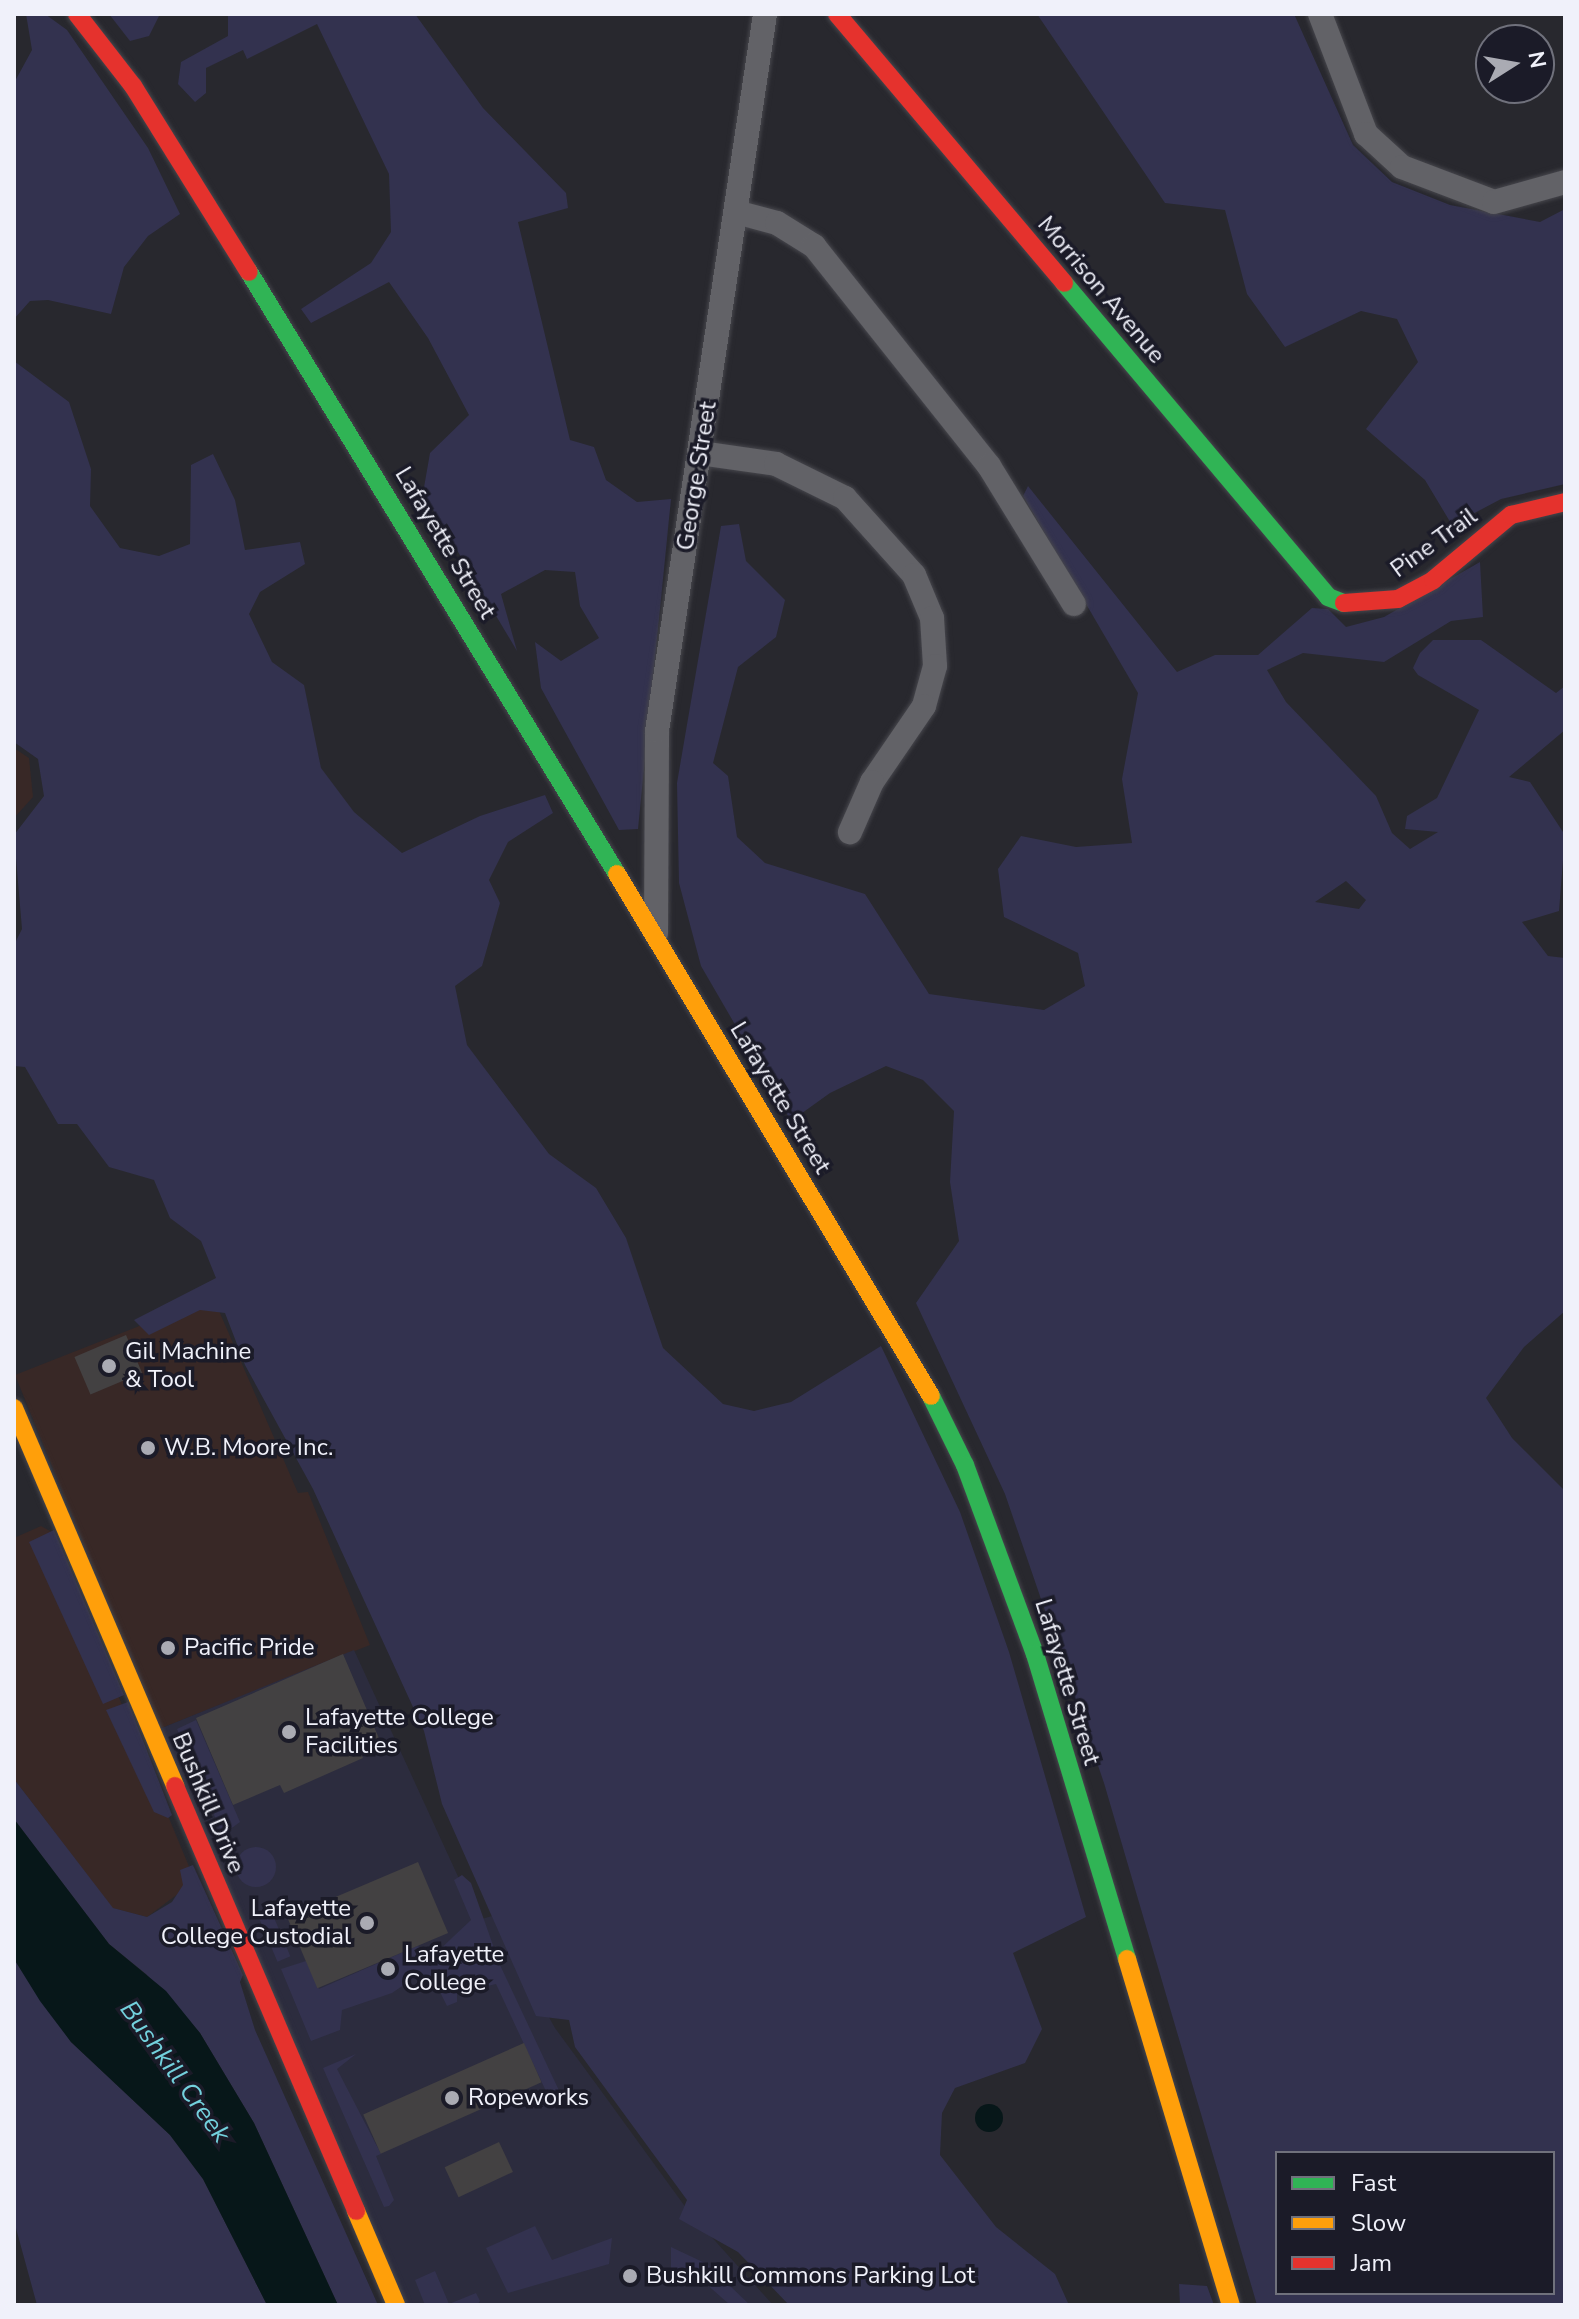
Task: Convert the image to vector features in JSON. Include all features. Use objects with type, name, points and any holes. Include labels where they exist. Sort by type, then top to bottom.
[{"type":"main road","name":"Lafayette Street","points":[[77,14],[122,71],[271,306],[925,1383],[965,1465],[1035,1654],[1231,2305]]},
{"type":"main road","name":"Morrison Avenue","points":[[837,14],[1328,597]]},
{"type":"main road","name":"Pine Trail","points":[[1328,597],[1350,605],[1398,599],[1433,580],[1511,515],[1565,502]]},
{"type":"main road","name":"Bushkill Drive","points":[[14,1408],[396,2305]]},
{"type":"street","name":"George Street","points":[[656,940],[657,731],[765,14]]},
{"type":"street","points":[[1320,14],[1366,134],[1402,167],[1494,202],[1565,182]]},
{"type":"street","points":[[736,212],[777,223],[814,246],[989,466],[1074,604]]},
{"type":"street","points":[[700,453],[776,464],[845,498],[914,575],[932,618],[935,666],[924,706],[872,782],[850,832]]},
{"type":"shaded area","points":[[26,14],[45,14],[67,30],[148,148],[180,214],[148,236],[124,267],[111,314],[48,300],[30,301],[14,319],[14,83],[32,50]]},
{"type":"shaded area","points":[[109,14],[160,14],[149,36],[130,41]]},
{"type":"shaded area","points":[[228,14],[415,14],[483,108],[566,193],[568,208],[518,222],[570,440],[594,447],[606,480],[637,502],[671,499],[638,829],[619,830],[541,688],[535,642],[561,661],[599,638],[580,606],[575,572],[545,570],[501,594],[517,651],[423,493],[430,453],[469,415],[428,338],[389,282],[311,323],[301,309],[371,263],[391,232],[389,174],[317,24],[247,59],[243,50],[206,68],[206,93],[195,102],[178,84],[181,62],[228,36]]},
{"type":"shaded area","points":[[1037,14],[1294,14],[1353,145],[1392,182],[1450,205],[1540,222],[1565,209],[1565,484],[1501,499],[1452,525],[1425,480],[1366,429],[1418,362],[1397,319],[1361,311],[1285,347],[1247,294],[1225,210],[1165,203]]},
{"type":"shaded area","points":[[14,361],[69,402],[91,469],[90,506],[120,548],[159,556],[190,544],[191,465],[213,454],[235,500],[245,550],[300,542],[305,564],[260,592],[249,614],[272,662],[304,685],[321,768],[354,812],[402,853],[480,816],[545,795],[553,813],[508,842],[489,880],[500,903],[482,966],[455,986],[467,1045],[549,1154],[596,1188],[626,1238],[663,1348],[723,1404],[754,1411],[791,1402],[881,1346],[960,1512],[1009,1652],[1086,1917],[1013,1953],[1042,2029],[1025,2063],[955,2088],[942,2113],[940,2155],[996,2227],[1055,2274],[1069,2305],[789,2305],[738,2252],[679,2219],[687,2200],[575,2047],[569,2020],[536,2016],[442,1804],[424,1731],[313,1489],[245,1365],[225,1313],[200,1310],[149,1335],[134,1320],[216,1278],[201,1241],[170,1218],[154,1180],[109,1167],[77,1124],[58,1124],[25,1067],[14,1066],[14,945],[22,929],[14,835],[44,796],[38,759],[14,742]]},
{"type":"shaded area","points":[[1028,486],[1177,672],[1215,655],[1258,655],[1312,608],[1328,609],[1346,627],[1384,617],[1480,562],[1483,617],[1451,621],[1384,662],[1303,653],[1267,670],[1286,702],[1376,796],[1392,833],[1410,849],[1438,832],[1405,829],[1407,816],[1437,798],[1479,710],[1418,675],[1413,668],[1420,653],[1433,640],[1481,640],[1556,693],[1565,686],[1565,730],[1509,777],[1530,782],[1565,835],[1559,911],[1522,922],[1548,956],[1565,958],[1565,1311],[1524,1347],[1486,1398],[1512,1438],[1565,1491],[1565,2305],[1257,2305],[1104,1783],[1005,1494],[916,1303],[959,1241],[950,1182],[954,1111],[923,1080],[886,1066],[830,1093],[791,1121],[701,966],[679,883],[677,783],[721,526],[739,524],[746,561],[785,600],[776,637],[738,667],[713,763],[728,776],[737,837],[765,863],[865,894],[929,994],[1044,1010],[1085,986],[1078,953],[1004,917],[998,869],[1021,836],[1076,847],[1132,843],[1122,779],[1138,693],[1023,496]],"holes":[[[1346,881],[1366,900],[1359,909],[1315,902]]]},
{"type":"shaded area","points":[[14,748],[29,758],[33,797],[14,818]]},
{"type":"shaded area","points":[[213,1297],[298,1493],[308,1492],[370,1645],[159,1729],[15,1375]]},
{"type":"shaded area","points":[[41,1526],[50,1531],[195,1881],[147,1917],[112,1908],[14,1779],[14,1538]]},
{"type":"shaded area","points":[[54,1530],[124,1695],[103,1704],[29,1542]]},
{"type":"shaded area","name":"Lafayette College","points":[[354,1650],[478,1920],[492,1916],[555,2028],[689,2212],[773,2305],[394,2305],[152,1732]]},
{"type":"shaded area","points":[[128,1702],[172,1815],[168,1818],[154,1812],[106,1710]]},
{"type":"shaded area","points":[[196,1720],[240,1822],[229,1830],[221,1831],[177,1729]]},
{"type":"shaded area","points":[[14,1779],[113,1908],[147,1917],[172,1902],[183,1885],[180,1870],[193,1865],[243,1975],[240,1982],[255,2030],[378,2305],[338,2305],[254,2123],[200,2033],[146,1974],[109,1944],[14,1819]]},
{"type":"shaded area","points":[[256,1847],[270,1853],[276,1867],[270,1881],[256,1887],[242,1881],[236,1867],[242,1853]]},
{"type":"shaded area","points":[[462,1875],[471,1883],[500,1965],[563,2099],[551,2102],[496,1984],[457,1993],[457,2002],[447,2006],[432,1976],[414,1978],[392,1993],[342,2010],[340,2030],[311,2041],[281,1969],[306,1961],[319,1989],[417,1946],[436,1953],[471,1920],[454,1880]]},
{"type":"shaded area","points":[[272,1913],[290,1956],[277,1962],[259,1918]]},
{"type":"shaded area","points":[[14,1959],[71,2042],[170,2135],[203,2179],[267,2305],[37,2305],[14,2221]]},
{"type":"shaded area","points":[[356,2054],[337,2069],[381,2154],[376,2156],[394,2200],[384,2207],[323,2068]]},
{"type":"shaded area","points":[[535,2226],[552,2260],[612,2238],[609,2264],[508,2293],[486,2248]]},
{"type":"shaded area","points":[[671,2247],[707,2264],[750,2305],[730,2305],[695,2274],[671,2270]]},
{"type":"shaded area","points":[[435,2271],[449,2304],[476,2293],[480,2301],[477,2305],[425,2305],[415,2280]]},
{"type":"shaded area","points":[[1179,2284],[1207,2286],[1214,2305],[1180,2305]]},
{"type":"water","name":"Bushkill Creek","points":[[14,1819],[109,1944],[166,1991],[200,2033],[254,2123],[338,2305],[267,2305],[203,2179],[170,2135],[71,2042],[40,2001],[14,1959]]},
{"type":"water","points":[[989,2104],[999,2108],[1003,2118],[999,2128],[989,2132],[979,2128],[975,2118],[979,2108]]},
{"type":"building","name":"Gil Machine & Tool","points":[[126,1335],[142,1373],[90,1395],[74,1357]]},
{"type":"building","name":"Lafayette College Facilities","points":[[343,1654],[381,1743],[360,1752],[363,1758],[284,1793],[280,1785],[233,1805],[196,1718]]},
{"type":"building","name":"Lafayette College Custodial","points":[[418,1862],[448,1933],[317,1988],[287,1917]]},
{"type":"building","name":"Ropeworks","points":[[524,2043],[541,2082],[381,2154],[363,2115]]},
{"type":"building","name":"Ropeworks","points":[[499,2142],[513,2172],[459,2197],[445,2167]]},
{"type":"traffic: fast","points":[[249,272],[617,874]]},
{"type":"traffic: fast","points":[[1064,283],[1328,597],[1344,603]]},
{"type":"traffic: fast","points":[[931,1396],[965,1465],[1035,1654],[1127,1959]]},
{"type":"traffic: slow","points":[[617,874],[931,1396]]},
{"type":"traffic: slow","points":[[14,1408],[175,1786]]},
{"type":"traffic: slow","points":[[1127,1959],[1231,2305]]},
{"type":"traffic: slow","points":[[356,2211],[396,2305]]},
{"type":"traffic: jam","points":[[77,14],[133,86],[249,272]]},
{"type":"traffic: jam","points":[[837,14],[1064,283]]},
{"type":"traffic: jam","points":[[1344,603],[1398,599],[1433,580],[1511,515],[1565,502]]},
{"type":"traffic: jam","points":[[175,1786],[356,2211]]},
{"type":"place","name":"Gil Machine & Tool","points":[[109,1366]]},
{"type":"place","name":"W.B. Moore Inc.","points":[[148,1448]]},
{"type":"place","name":"Pacific Pride","points":[[168,1648]]},
{"type":"place","name":"Lafayette College Facilities","points":[[289,1732]]},
{"type":"place","name":"Lafayette College Custodial","points":[[367,1923]]},
{"type":"place","name":"Lafayette College","points":[[388,1969]]},
{"type":"place","name":"Ropeworks","points":[[452,2098]]},
{"type":"place","name":"Bushkill Commons Parking Lot","points":[[630,2276]]}]
